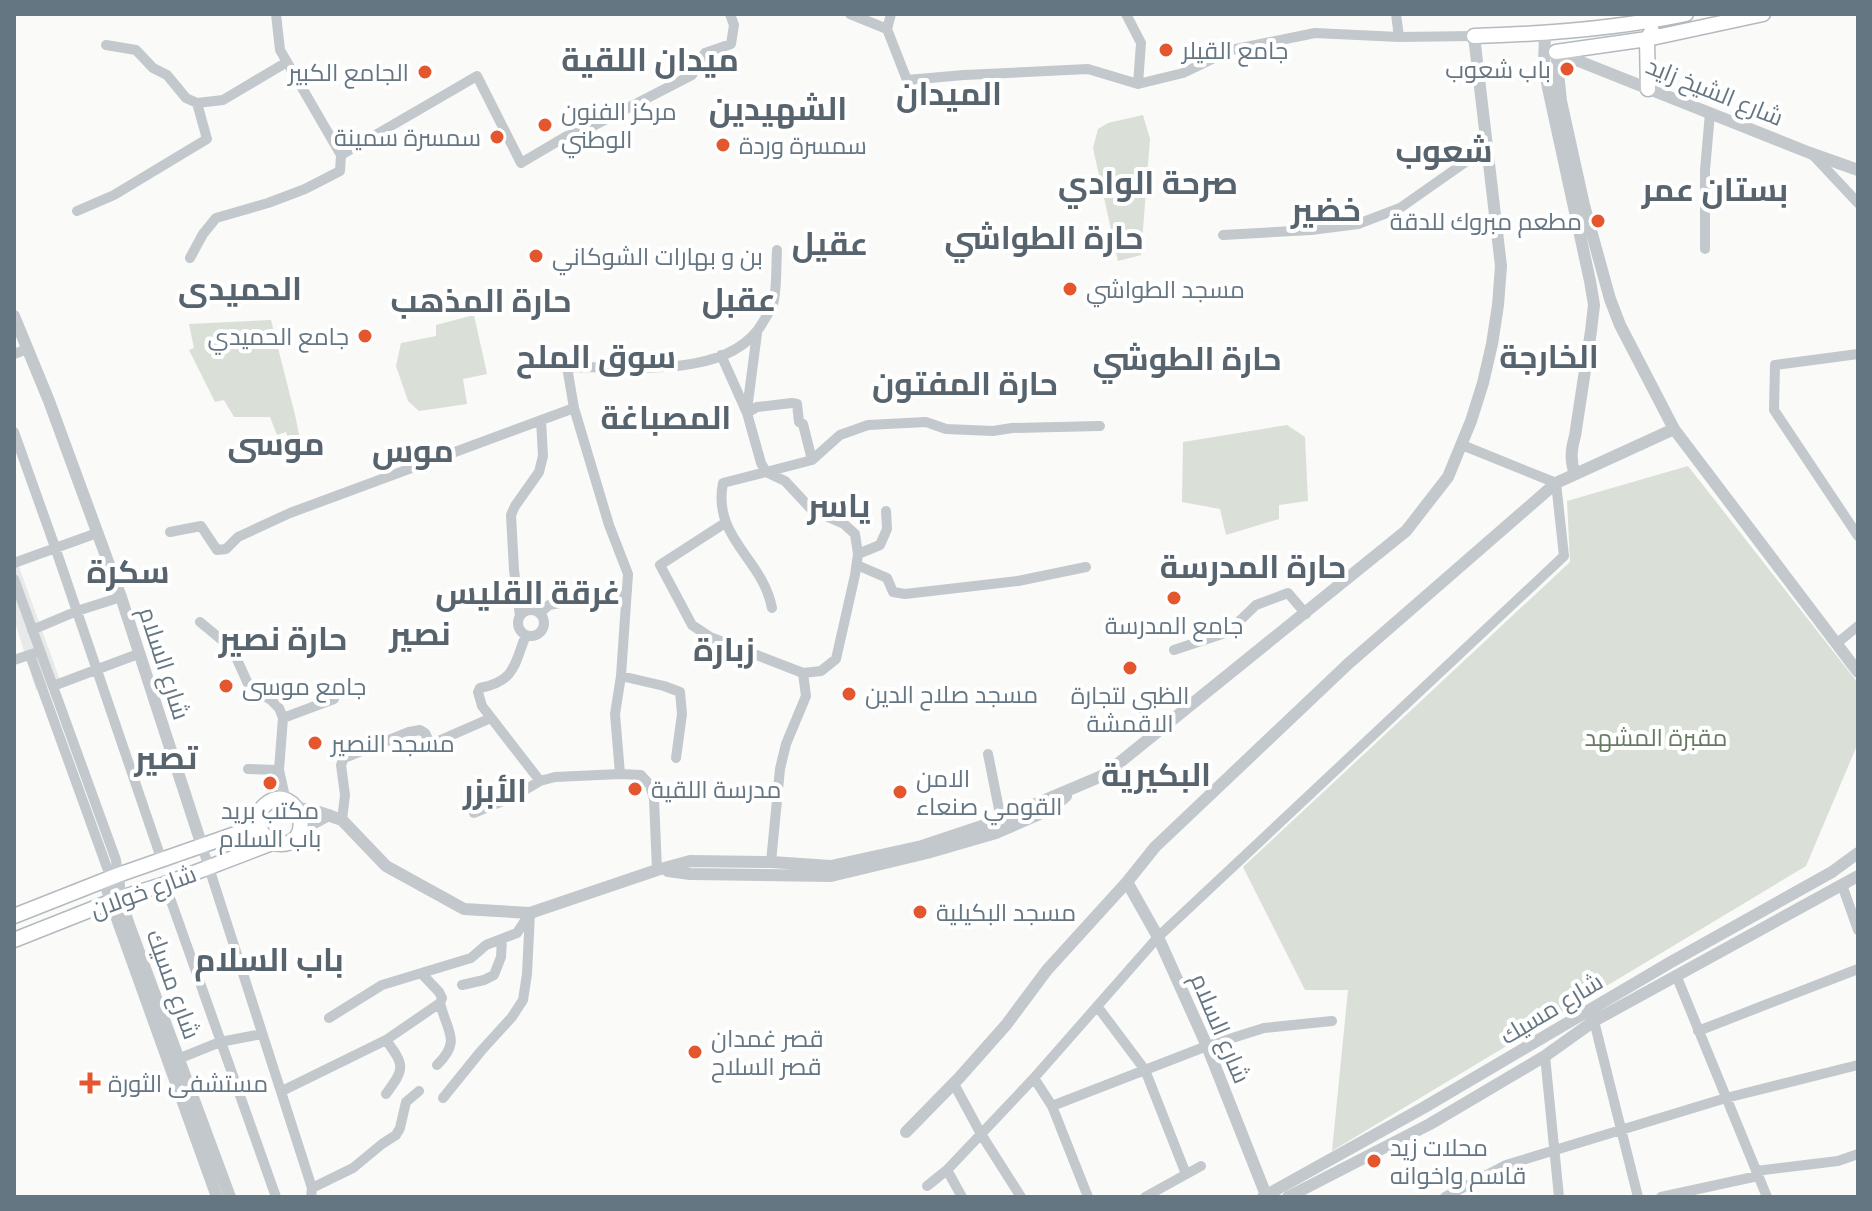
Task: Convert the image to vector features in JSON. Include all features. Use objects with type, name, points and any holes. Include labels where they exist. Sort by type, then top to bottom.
[{"type":"main road","points":[[1474,36],[1545,34],[1607,21],[1686,14]]},
{"type":"main road","points":[[1556,52],[1647,39],[1763,14]]},
{"type":"main road","points":[[1648,89],[1647,39],[1658,17]]},
{"type":"main road","points":[[279,800],[291,804],[300,815],[299,831],[296,837],[285,843],[272,843],[263,836],[258,826],[261,811],[265,805],[279,800]]},
{"type":"main road","name":"شارع خولان","points":[[14,916],[258,826]]},
{"type":"main road","points":[[238,834],[245,835],[249,841],[245,854]]},
{"type":"main road","name":"شارع خولان","points":[[14,940],[272,843]]},
{"type":"main road","points":[[36,908],[45,928]]},
{"type":"street","points":[[190,258],[216,218],[305,189],[340,171],[341,155],[280,50],[276,14]]},
{"type":"street","points":[[341,155],[477,76],[521,163],[565,137],[692,75],[705,53],[731,44],[734,25],[730,14]]},
{"type":"street","points":[[850,14],[887,29]]},
{"type":"street","points":[[200,622],[229,646],[249,686],[279,708],[283,718],[279,770],[291,804],[336,818],[386,866],[464,909],[530,913],[690,861],[831,866],[922,846],[1001,819],[1079,786],[1104,775],[1406,531],[1448,477],[1462,445],[1483,383],[1498,305],[1501,266],[1474,36],[1399,37],[1315,33],[1231,50],[1183,73],[1138,84],[1088,69],[907,80],[887,29],[891,14]]},
{"type":"street","points":[[1126,14],[1141,43],[1138,84]]},
{"type":"street","points":[[1396,14],[1399,37]]},
{"type":"street","points":[[1545,34],[1544,65],[1548,88],[1594,305],[1571,451],[1575,474]]},
{"type":"street","points":[[106,45],[136,50],[153,68],[167,75],[186,98],[197,103],[223,100],[287,62]]},
{"type":"street","points":[[1556,52],[1561,101],[1584,205],[1620,325],[1674,429],[1858,672]]},
{"type":"street","name":"شارع الشيخ زايد","points":[[1556,52],[1858,170]]},
{"type":"street","points":[[77,211],[114,195],[207,139],[197,103]]},
{"type":"street","points":[[1705,249],[1705,170],[1710,113]]},
{"type":"street","points":[[1223,235],[1358,224],[1400,208],[1487,147]]},
{"type":"street","points":[[1810,153],[1858,203]]},
{"type":"street","points":[[620,774],[615,714],[621,676],[628,574],[609,525],[574,408],[567,367],[657,368],[701,362],[737,350],[757,333],[774,303],[777,250]]},
{"type":"street","name":"شارع السلام","points":[[14,316],[49,401],[121,597],[202,846]]},
{"type":"street","points":[[747,413],[757,333]]},
{"type":"street","points":[[14,354],[27,349]]},
{"type":"street","points":[[1858,354],[1775,365],[1774,410],[1858,536]]},
{"type":"street","points":[[721,355],[747,413],[766,472],[785,481],[812,510],[844,524],[855,534],[857,560],[836,659],[831,665],[821,671],[803,673],[710,637],[692,625],[660,565],[725,523]]},
{"type":"street","points":[[747,413],[757,407],[797,404],[799,422],[803,424],[812,460]]},
{"type":"street","points":[[170,532],[201,526],[217,550],[226,549],[238,537],[290,513],[574,408]]},
{"type":"street","points":[[520,616],[527,611],[540,613],[544,621],[542,630],[535,635],[526,635],[520,629],[511,515],[539,472],[543,456],[541,420]]},
{"type":"street","points":[[772,608],[756,571],[725,523],[720,498],[723,483],[812,460],[840,435],[868,425],[926,422],[946,429],[993,431],[1100,426]]},
{"type":"street","points":[[906,1132],[1006,1025],[1047,970],[1155,847],[1348,664],[1556,483],[1674,429]]},
{"type":"street","points":[[14,432],[162,861]]},
{"type":"street","points":[[1462,445],[1556,483]]},
{"type":"street","points":[[927,1186],[947,1170],[1034,1078],[1158,937],[1564,556],[1556,483]]},
{"type":"street","points":[[857,560],[880,545],[887,529],[886,511]]},
{"type":"street","points":[[14,563],[97,533]]},
{"type":"street","points":[[857,560],[887,578],[893,592],[905,594],[1018,581],[1086,567]]},
{"type":"street","points":[[14,579],[32,630],[35,653],[109,873],[113,877]]},
{"type":"street","points":[[540,613],[549,605],[627,591]]},
{"type":"street","points":[[1174,650],[1228,632],[1256,605],[1288,593],[1306,614]]},
{"type":"street","points":[[32,630],[121,597]]},
{"type":"street","points":[[1836,644],[1858,626]]},
{"type":"street","points":[[526,635],[518,662],[509,677],[493,686],[480,688],[478,692],[482,706],[540,781]]},
{"type":"street","points":[[14,660],[35,653]]},
{"type":"street","points":[[35,653],[53,686],[116,860],[113,877]]},
{"type":"street","points":[[53,686],[138,654]]},
{"type":"street","points":[[771,862],[780,769],[786,744],[806,696],[803,673]]},
{"type":"street","points":[[621,676],[680,692],[682,714],[676,758]]},
{"type":"street","points":[[283,718],[334,699]]},
{"type":"street","points":[[299,831],[336,818],[345,795],[341,765],[344,758],[420,730],[430,743],[436,742],[491,718]]},
{"type":"street","points":[[988,754],[1001,819]]},
{"type":"street","points":[[248,769],[279,770]]},
{"type":"street","points":[[474,813],[515,796],[540,781],[555,777],[641,775],[650,785],[654,799],[657,870]]},
{"type":"street","points":[[657,870],[690,874],[831,876],[996,833],[1051,809],[1079,786]]},
{"type":"street","points":[[202,846],[312,1193],[353,1168],[396,1135],[406,1102],[419,1091]]},
{"type":"street","name":"شارع مسيك","points":[[1265,1196],[1832,872],[1858,853]]},
{"type":"street","name":"شارع مسيك","points":[[1288,1197],[1430,1124],[1545,1056],[1594,1021],[1858,876]]},
{"type":"street","name":"شارع مسيك","points":[[113,877],[115,900],[217,1197]]},
{"type":"street","name":"شارع السلام","points":[[1127,882],[1158,937],[1207,1046],[1265,1196]]},
{"type":"street","points":[[165,884],[276,1197]]},
{"type":"street","points":[[1842,885],[1858,930]]},
{"type":"street","name":"شارع مسيك","points":[[115,900],[230,1197]]},
{"type":"street","points":[[329,1018],[382,985],[471,958],[486,945],[517,933],[530,913]]},
{"type":"street","points":[[443,1098],[523,1000],[530,913]]},
{"type":"street","points":[[462,985],[494,975],[501,957],[502,939]]},
{"type":"street","points":[[1671,962],[1767,1197]]},
{"type":"street","points":[[1698,1031],[1858,969]]},
{"type":"street","points":[[422,974],[442,998],[440,1003],[452,1041],[449,1054],[437,1065]]},
{"type":"street","points":[[282,1091],[386,1040],[440,1003]]},
{"type":"street","points":[[1097,1006],[1145,1070],[1186,1174]]},
{"type":"street","points":[[1052,1106],[1207,1046],[1264,1028],[1332,1021]]},
{"type":"street","points":[[1594,1021],[1638,1197]]},
{"type":"street","points":[[178,1059],[220,1042],[262,1034]]},
{"type":"street","points":[[386,1040],[400,1063],[400,1076],[386,1094]]},
{"type":"street","points":[[1545,1056],[1559,1197]]},
{"type":"street","points":[[1445,1197],[1460,1194],[1506,1165],[1726,1098],[1858,1065]]},
{"type":"street","points":[[1034,1078],[1052,1106],[1088,1197]]},
{"type":"street","points":[[954,1084],[1021,1197]]},
{"type":"street","points":[[1661,1197],[1757,1174],[1838,1161],[1858,1154]]},
{"type":"street","points":[[1145,1197],[1201,1166]]},
{"type":"street","points":[[947,1170],[962,1197]]},
{"type":"shaded area","points":[[14,553],[61,683],[36,690],[14,619]]},
{"type":"green space","points":[[1143,115],[1150,139],[1141,255],[1118,261],[1093,148],[1098,129],[1108,123]]},
{"type":"green space","points":[[474,315],[487,374],[463,379],[467,404],[419,411],[408,401],[396,366],[401,343],[436,336],[436,325]]},
{"type":"green space","points":[[271,320],[301,445],[291,447],[286,432],[277,435],[270,417],[234,417],[224,400],[215,402],[189,350],[194,348],[189,324]]},
{"type":"green space","points":[[1287,425],[1305,437],[1308,501],[1279,505],[1279,519],[1226,535],[1220,509],[1182,502],[1183,442]]},
{"type":"green space","name":"مقبرة المشهد","points":[[1688,466],[1858,683],[1858,743],[1806,866],[1332,1151],[1348,990],[1305,990],[1243,867],[1570,562],[1567,501]]},
{"type":"place","name":"جامع القيلر","points":[[1166,50]]},
{"type":"place","name":"باب شعوب","points":[[1567,69]]},
{"type":"place","name":"الجامع الكبير","points":[[425,72]]},
{"type":"place","name":"مركز الفنون الوطني","points":[[545,125]]},
{"type":"place","name":"سمسرة سمينة","points":[[497,137]]},
{"type":"place","name":"سمسرة وردة","points":[[723,145]]},
{"type":"place","name":"مطعم مبروك للدقة","points":[[1598,221]]},
{"type":"place","name":"بن و بهارات الشوكاني","points":[[536,256]]},
{"type":"place","name":"مسجد الطواشي","points":[[1070,289]]},
{"type":"place","name":"جامع الحميدي","points":[[365,336]]},
{"type":"place","name":"جامع المدرسة","points":[[1174,598]]},
{"type":"place","name":"الظبي لتجارة الاقمشة","points":[[1130,668]]},
{"type":"place","name":"جامع موسى","points":[[226,686]]},
{"type":"place","name":"مسجد صلاح الدين","points":[[849,694]]},
{"type":"place","name":"مسجد النصير","points":[[315,743]]},
{"type":"place","name":"مكتب بريد باب السلام","points":[[270,783]]},
{"type":"place","name":"مدرسة اللقية","points":[[635,789]]},
{"type":"place","name":"الامن القومي صنعاء","points":[[900,792]]},
{"type":"place","name":"مسجد البكيلية","points":[[920,912]]},
{"type":"place","name":"قصر غمدان قصر السلاح","points":[[695,1052]]},
{"type":"place","name":"مستشفى الثورة","points":[[90,1083]]},
{"type":"place","name":"محلات زيد قاسم واخوانه","points":[[1374,1161]]},
{"type":"district","name":"ميدان اللقية","points":[[650,59]]},
{"type":"district","name":"الميدان","points":[[949,93]]},
{"type":"district","name":"الشهيدين","points":[[778,108]]},
{"type":"district","name":"شعوب","points":[[1444,150]]},
{"type":"district","name":"صرحة الوادي","points":[[1148,182]]},
{"type":"district","name":"بستان عمر","points":[[1715,189]]},
{"type":"district","name":"خضير","points":[[1326,209]]},
{"type":"district","name":"حارة الطواشي","points":[[1044,237]]},
{"type":"district","name":"عقيل","points":[[830,243]]},
{"type":"district","name":"الحميدى","points":[[240,288]]},
{"type":"district","name":"عقبل","points":[[739,299]]},
{"type":"district","name":"حارة المذهب","points":[[481,300]]},
{"type":"district","name":"سوق الملح","points":[[596,356]]},
{"type":"district","name":"الخارجة","points":[[1549,356]]},
{"type":"district","name":"حارة الطوشي","points":[[1187,358]]},
{"type":"district","name":"حارة المفتون","points":[[965,383]]},
{"type":"district","name":"المصباغة","points":[[666,417]]},
{"type":"district","name":"موسى","points":[[276,443]]},
{"type":"district","name":"موس","points":[[413,450]]},
{"type":"district","name":"ياسر","points":[[839,505]]},
{"type":"district","name":"حارة المدرسة","points":[[1253,566]]},
{"type":"district","name":"سكرة","points":[[128,571]]},
{"type":"district","name":"غرقة القليس","points":[[528,592]]},
{"type":"district","name":"نصير","points":[[420,633]]},
{"type":"district","name":"حارة نصير","points":[[283,638]]},
{"type":"district","name":"زبارة","points":[[724,649]]},
{"type":"district","name":"تصير","points":[[166,757]]},
{"type":"district","name":"البكيرية","points":[[1156,774]]},
{"type":"district","name":"الأبزر","points":[[495,790]]},
{"type":"district","name":"باب السلام","points":[[269,959]]}]
